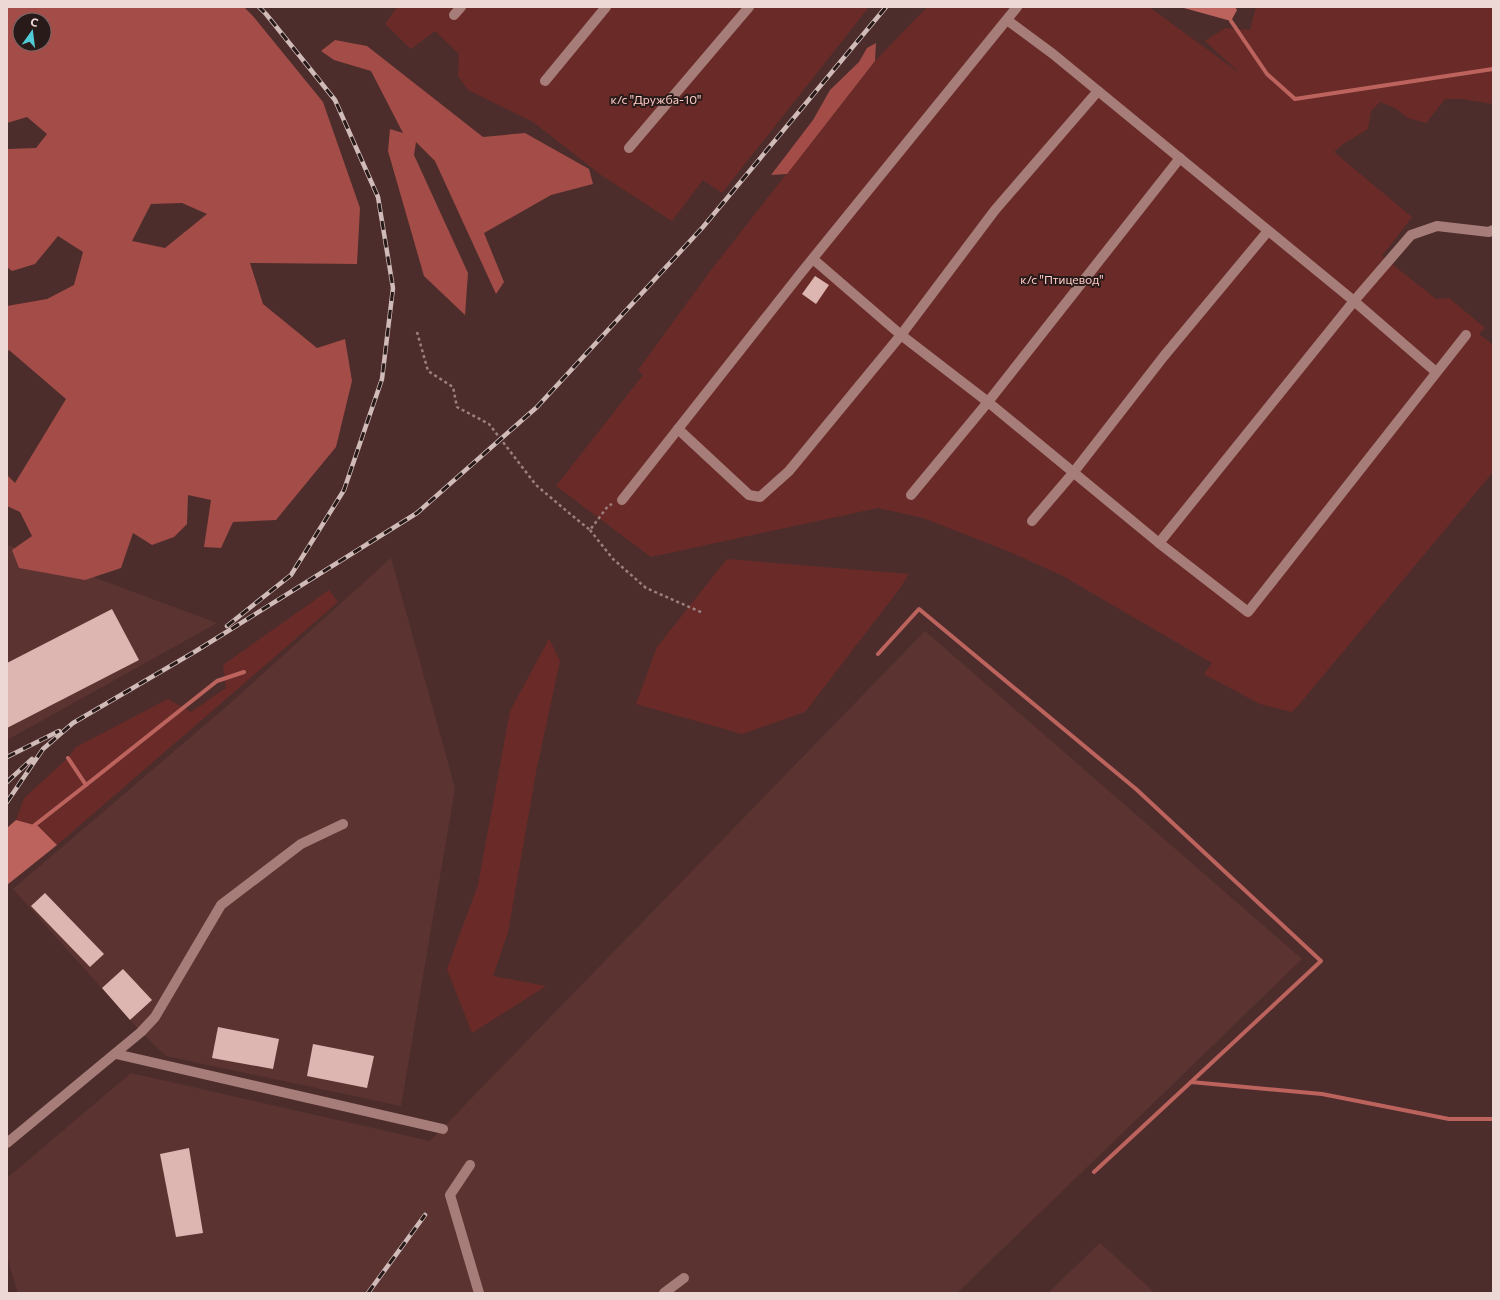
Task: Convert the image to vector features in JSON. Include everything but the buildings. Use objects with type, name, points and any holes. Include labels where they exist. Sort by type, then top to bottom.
[{"type":"street","points":[[545,81],[606,7]]},
{"type":"street","points":[[629,148],[749,7]]},
{"type":"street","points":[[622,500],[813,258],[1017,7]]},
{"type":"street","points":[[1007,20],[1053,54],[1268,230],[1354,301],[1436,372]]},
{"type":"street","points":[[678,429],[750,495],[760,497],[788,471],[901,335],[995,210],[1098,91]]},
{"type":"street","points":[[911,495],[988,402],[1180,158]]},
{"type":"street","points":[[1159,543],[1354,301],[1411,235],[1437,226],[1489,232],[1493,230]]},
{"type":"street","points":[[1032,521],[1073,473],[1164,356],[1268,230]]},
{"type":"street","points":[[813,258],[901,335],[988,402],[1159,543],[1248,612],[1466,335]]},
{"type":"street","points":[[7,1144],[116,1054],[155,1018],[221,905],[301,844],[343,824]]},
{"type":"street","points":[[116,1054],[443,1129]]},
{"type":"street","points":[[470,1165],[450,1195],[479,1293]]},
{"type":"street","points":[[664,1293],[684,1278]]},
{"type":"path","points":[[417,332],[428,371],[453,387],[457,407],[489,424],[536,485],[590,530],[613,559],[646,588],[703,613]]},
{"type":"path","points":[[590,530],[608,506],[622,500]]},
{"type":"shaded area","points":[[7,7],[244,7],[323,102],[360,208],[357,264],[250,263],[263,304],[317,348],[345,339],[352,381],[336,447],[276,520],[233,522],[221,548],[204,547],[211,500],[188,495],[187,524],[174,537],[152,545],[133,533],[121,568],[85,580],[19,568],[12,550],[32,536],[20,512],[7,506],[7,475],[15,483],[66,399],[9,350],[7,352],[7,306],[47,299],[74,285],[83,252],[58,236],[35,264],[12,271],[7,267],[7,149],[36,148],[47,134],[27,117],[7,123]],"holes":[[[182,203],[207,214],[165,248],[132,241],[151,204]]]},
{"type":"shaded area","points":[[1173,7],[1235,7],[1237,10],[1231,21],[1184,8]]},
{"type":"shaded area","points":[[335,40],[367,46],[483,137],[525,133],[589,169],[593,184],[551,195],[484,233],[504,282],[496,294],[435,161],[416,142],[414,155],[468,273],[465,315],[424,276],[388,151],[390,129],[403,133],[371,71],[334,60],[321,51]]},
{"type":"shaded area","points":[[876,43],[875,61],[787,174],[771,175],[813,120],[830,90],[859,62],[867,48]]},
{"type":"shaded area","points":[[7,545],[217,623],[7,740]]},
{"type":"shaded area","points":[[391,558],[455,788],[401,1106],[166,1056],[141,1032],[13,889],[226,707]]},
{"type":"shaded area","points":[[925,631],[1302,959],[957,1293],[18,1293],[7,1257],[7,1178],[131,1073],[430,1141]]},
{"type":"shaded area","points":[[16,820],[38,826],[57,845],[7,885],[7,828]]},
{"type":"shaded area","points":[[1100,1243],[1155,1293],[1048,1293]]},
{"type":"green space","name":"к/с \"Дружба-10\"","points":[[397,7],[869,7],[722,193],[703,180],[672,221],[601,175],[533,122],[468,90],[458,76],[459,54],[435,31],[411,49],[385,24]]},
{"type":"green space","name":"к/с \"Птицевод\"","points":[[927,7],[1149,7],[1241,74],[1205,41],[1225,28],[1250,30],[1256,7],[1493,7],[1493,104],[1463,99],[1445,99],[1426,123],[1408,118],[1395,108],[1380,102],[1371,111],[1368,129],[1343,144],[1334,152],[1412,217],[1382,256],[1436,299],[1449,298],[1485,328],[1479,334],[1493,345],[1493,472],[1297,707],[1291,712],[1260,704],[1204,674],[1212,663],[1061,575],[1010,552],[923,518],[878,508],[651,557],[556,486],[643,375],[638,370],[711,270],[875,61]]},
{"type":"green space","points":[[727,559],[909,574],[900,588],[805,712],[742,734],[636,704],[657,647]]},
{"type":"green space","points":[[329,590],[338,602],[57,845],[38,826],[16,820],[24,798],[68,758],[76,747],[168,699],[191,712],[226,688],[223,665]]},
{"type":"green space","points":[[549,639],[560,661],[536,772],[508,932],[493,976],[546,986],[472,1033],[447,969],[478,885],[510,711]]},
{"type":"waterway","points":[[1231,21],[1267,74],[1295,99],[1493,69]]},
{"type":"waterway","points":[[878,654],[919,609],[1136,789],[1321,961],[1191,1082]]},
{"type":"waterway","points":[[68,758],[86,785],[217,681],[244,672]]},
{"type":"waterway","points":[[31,828],[86,785]]},
{"type":"waterway","points":[[1094,1172],[1191,1082],[1322,1094],[1449,1119],[1493,1119]]},
{"type":"railway","points":[[227,626],[291,575],[344,490],[382,379],[393,288],[378,197],[335,100],[259,7]]},
{"type":"railway","points":[[7,802],[43,749],[73,723],[196,651],[417,513],[537,407],[703,227],[886,7]]},
{"type":"railway","points":[[7,757],[59,731]]},
{"type":"railway","points":[[7,782],[32,759]]},
{"type":"railway","points":[[368,1293],[425,1215]]}]
